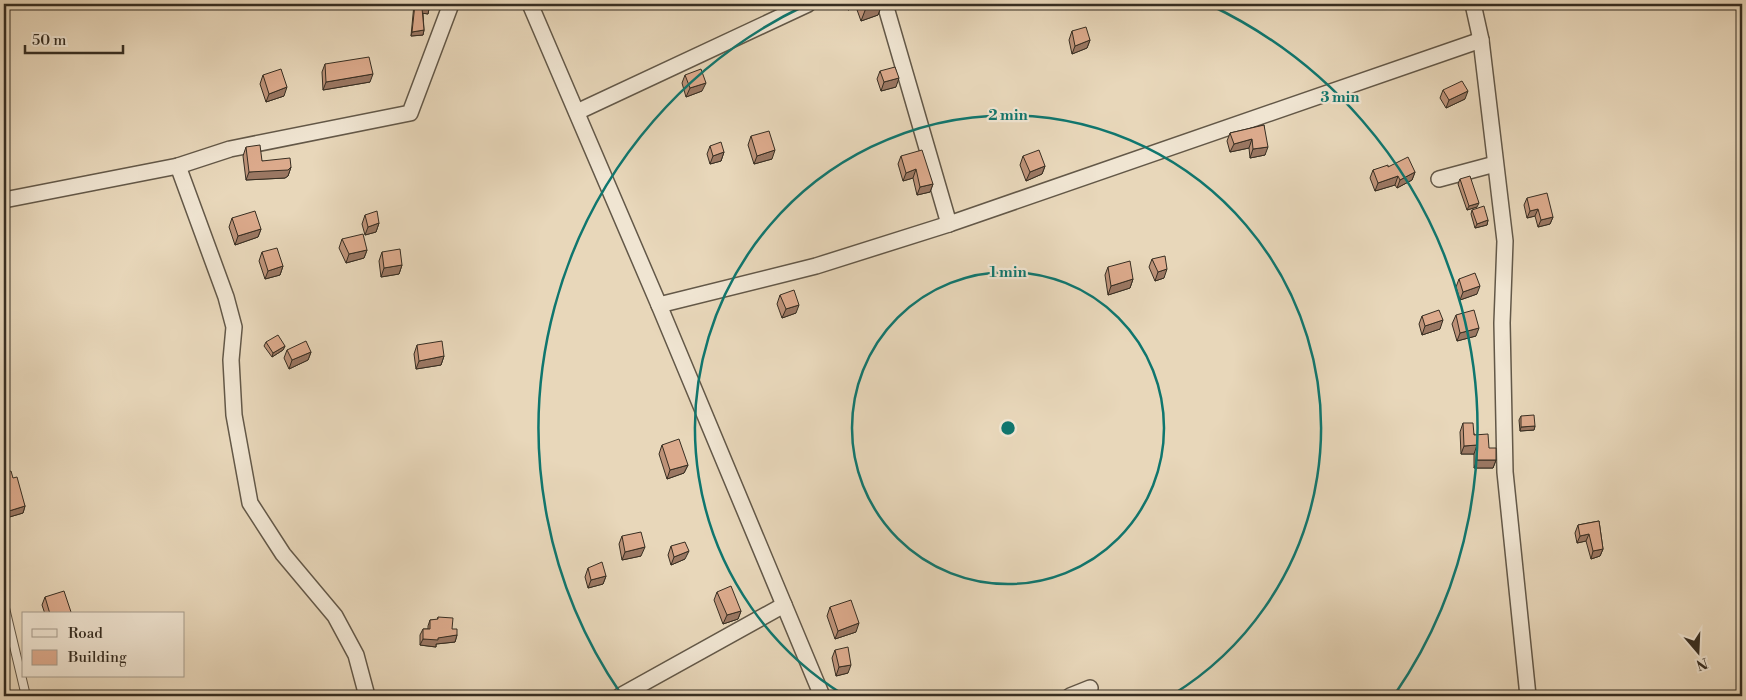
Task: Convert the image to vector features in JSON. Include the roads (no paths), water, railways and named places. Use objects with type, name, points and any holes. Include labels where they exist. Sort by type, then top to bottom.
[{"type":"street","points":[[4,200],[178,166],[230,149],[410,113],[451,4]]},
{"type":"street","points":[[530,4],[659,305],[822,696]]},
{"type":"street","points":[[577,112],[808,4]]},
{"type":"street","points":[[886,4],[948,224]]},
{"type":"street","points":[[1474,4],[1481,40],[1505,241],[1502,324],[1505,472],[1528,696]]},
{"type":"street","points":[[659,305],[816,266],[948,224],[1481,40]]},
{"type":"street","points":[[1439,178],[1495,164]]},
{"type":"street","points":[[178,166],[226,297],[234,327],[230,360],[234,415],[250,503],[283,554],[335,616],[356,655],[367,696]]},
{"type":"street","points":[[620,696],[784,606]]},
{"type":"street","points":[[1070,696],[1090,688]]},
{"type":"lane","points":[[4,604],[26,696]]}]
